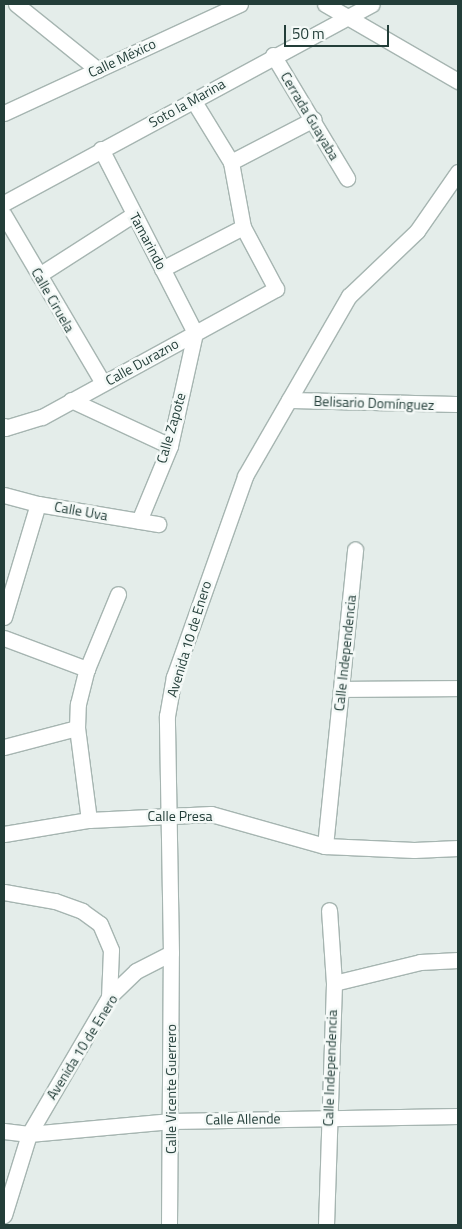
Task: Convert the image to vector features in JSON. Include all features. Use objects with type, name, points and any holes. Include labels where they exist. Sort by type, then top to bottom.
[{"type":"street","points":[[16,4],[98,70]]},
{"type":"street","name":"Calle México","points":[[4,113],[240,4]]},
{"type":"street","points":[[325,4],[458,81]]},
{"type":"street","name":"Soto la Marina","points":[[4,203],[273,55],[372,4]]},
{"type":"street","name":"Cerrada Guayaba","points":[[273,55],[314,119],[346,178]]},
{"type":"street","points":[[162,269],[243,227],[231,162],[193,100]]},
{"type":"street","points":[[231,162],[314,119]]},
{"type":"street","name":"Tamarindo","points":[[101,149],[195,333]]},
{"type":"street","name":"Avenida 10 de Enero","points":[[4,1215],[29,1134],[109,997],[136,971],[171,953],[167,716],[174,678],[245,476],[350,296],[417,231],[458,172]]},
{"type":"street","points":[[39,276],[134,214]]},
{"type":"street","name":"Calle Ciruela","points":[[4,215],[103,383]]},
{"type":"street","name":"Calle Durazno","points":[[5,427],[42,416],[276,289],[243,227]]},
{"type":"street","name":"Calle Zapote","points":[[139,521],[170,446],[195,333]]},
{"type":"street","points":[[71,400],[170,446]]},
{"type":"street","name":"Belisario Domínguez","points":[[289,400],[458,404]]},
{"type":"street","name":"Calle Uva","points":[[4,495],[38,504],[158,524]]},
{"type":"street","points":[[4,617],[38,504]]},
{"type":"street","name":"Calle Independencia","points":[[325,846],[355,550]]},
{"type":"street","points":[[89,820],[77,728],[78,704],[87,669],[118,594]]},
{"type":"street","points":[[4,638],[87,669]]},
{"type":"street","points":[[342,689],[458,688]]},
{"type":"street","points":[[4,748],[77,728]]},
{"type":"street","name":"Calle Presa","points":[[4,834],[89,820],[169,814],[211,814],[325,846],[414,850],[458,848]]},
{"type":"street","points":[[4,892],[55,901],[82,911],[100,924],[111,950],[109,997]]},
{"type":"street","name":"Calle Independencia","points":[[326,1225],[328,1117],[334,983],[329,910]]},
{"type":"street","name":"Calle Vicente Guerrero","points":[[169,1225],[171,953]]},
{"type":"street","points":[[334,983],[420,962],[458,960]]},
{"type":"street","name":"Calle Allende","points":[[4,1131],[29,1134],[171,1121],[458,1116]]}]
